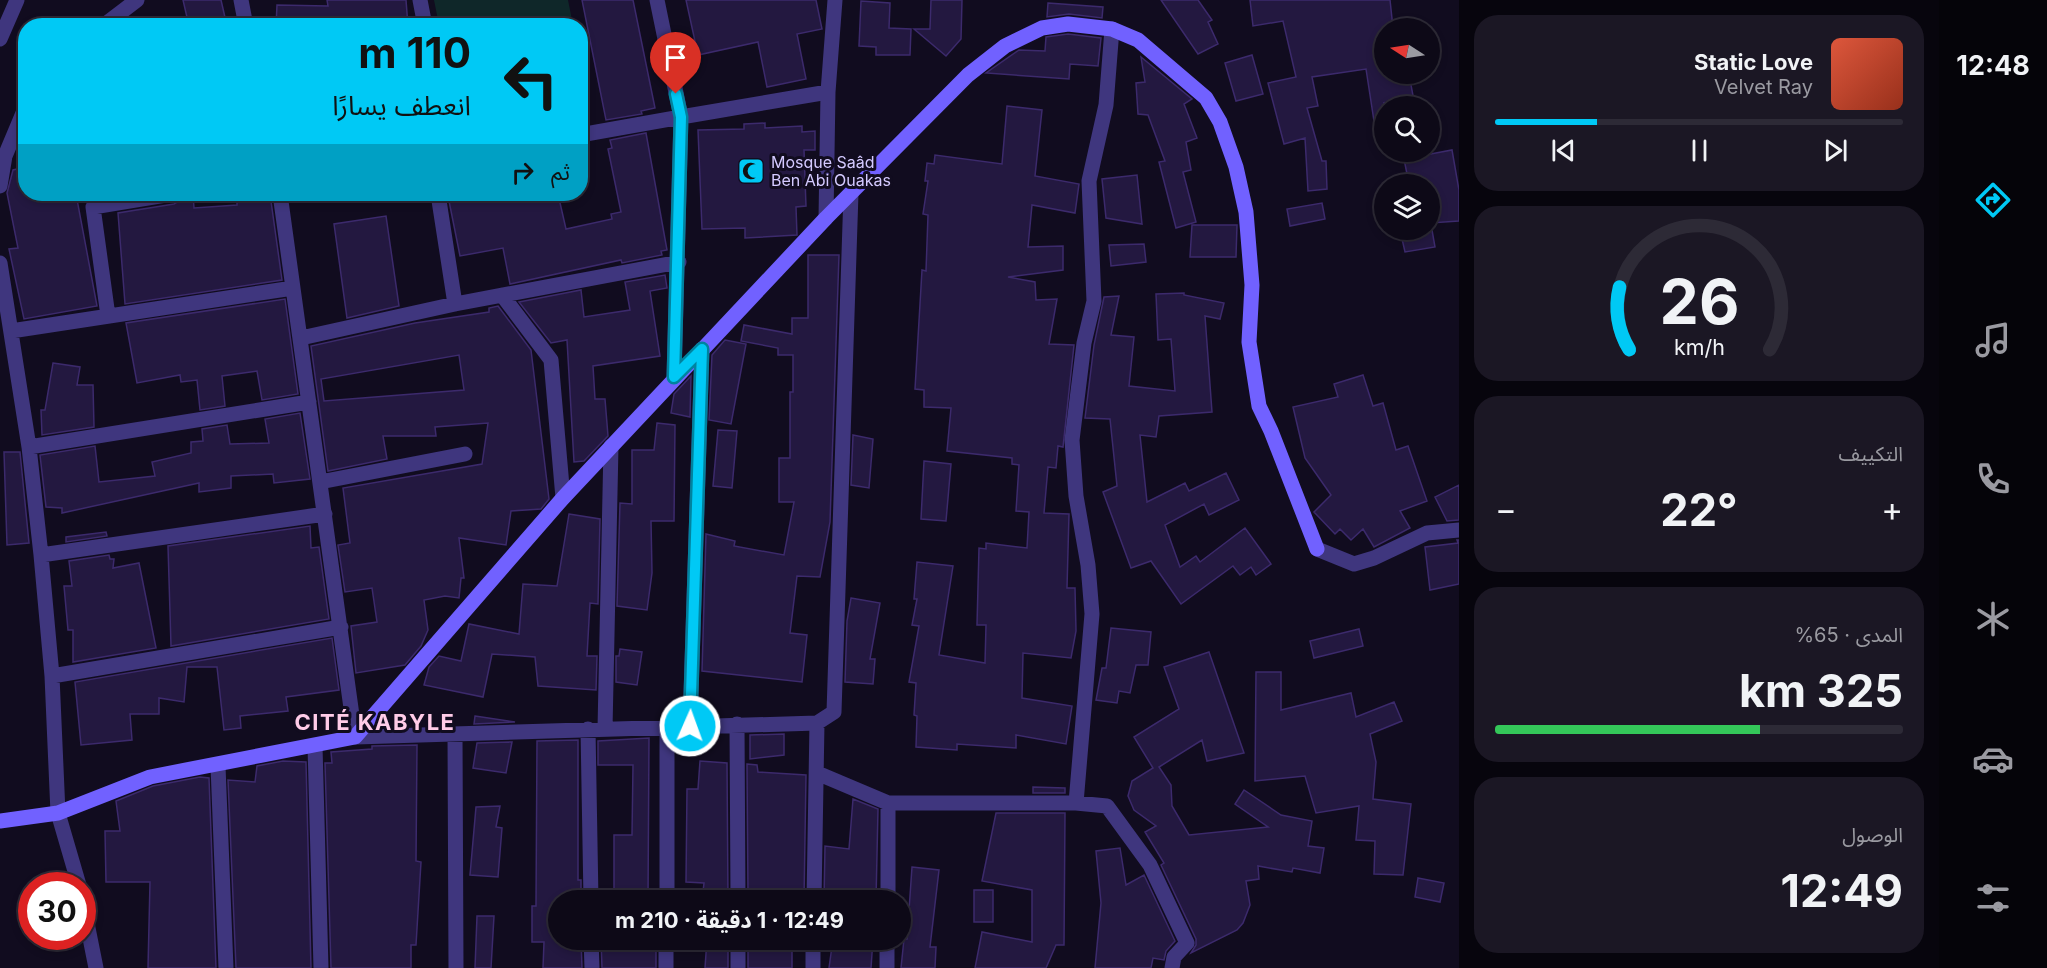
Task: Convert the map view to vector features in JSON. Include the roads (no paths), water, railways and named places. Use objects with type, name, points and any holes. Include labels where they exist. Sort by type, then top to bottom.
[{"type":"street","points":[[0,39],[17,0]]},
{"type":"street","points":[[113,18],[137,0]]},
{"type":"street","points":[[241,0],[244,18]]},
{"type":"street","points":[[420,0],[423,18]]},
{"type":"street","points":[[657,0],[681,117],[679,262],[674,377]]},
{"type":"street","points":[[826,218],[828,92],[835,0]]},
{"type":"street","points":[[355,737],[563,498],[674,377],[826,218],[968,75],[1005,46],[1042,28],[1059,25],[1112,29],[1138,40],[1206,98],[1221,122],[1236,167],[1246,212],[1252,285],[1249,342],[1259,406],[1317,549],[1354,564],[1374,558],[1427,533],[1459,530]]},
{"type":"street","points":[[1076,803],[1092,614],[1088,566],[1076,496],[1072,440],[1083,344],[1094,301],[1089,181],[1106,105],[1112,29]]},
{"type":"street","points":[[588,134],[828,92]]},
{"type":"street","points":[[0,186],[5,156],[18,125]]},
{"type":"street","points":[[0,821],[58,813],[150,777],[218,766],[355,737],[817,723],[834,712],[851,193]]},
{"type":"street","points":[[108,316],[93,207],[129,201]]},
{"type":"street","points":[[281,201],[355,737]]},
{"type":"street","points":[[439,201],[455,304]]},
{"type":"street","points":[[301,338],[455,304],[679,262]]},
{"type":"street","points":[[0,263],[29,447],[41,555],[52,676],[58,813],[75,872]]},
{"type":"street","points":[[11,331],[293,288]]},
{"type":"street","points":[[502,295],[551,360],[563,498]]},
{"type":"street","points":[[690,726],[702,349]]},
{"type":"street","points":[[29,447],[309,402]]},
{"type":"street","points":[[605,729],[611,446]]},
{"type":"street","points":[[320,482],[465,454]]},
{"type":"street","points":[[41,555],[325,513]]},
{"type":"street","points":[[52,676],[341,627]]},
{"type":"street","points":[[814,890],[817,723]]},
{"type":"street","points":[[737,724],[738,890]]},
{"type":"street","points":[[667,726],[667,890]]},
{"type":"street","points":[[588,729],[591,890]]},
{"type":"street","points":[[455,734],[456,968]]},
{"type":"street","points":[[315,746],[321,968]]},
{"type":"street","points":[[218,766],[226,968]]},
{"type":"street","points":[[817,773],[888,803],[1076,803],[1107,807],[1150,865],[1187,943],[1174,957],[1172,968]]},
{"type":"street","points":[[888,803],[888,890]]},
{"type":"street","points":[[92,950],[96,968]]},
{"type":"street","points":[[591,950],[592,968]]},
{"type":"street","points":[[666,950],[666,968]]},
{"type":"street","points":[[738,950],[738,968]]},
{"type":"street","points":[[813,950],[813,968]]},
{"type":"street","points":[[887,950],[887,968]]},
{"type":"place","name":"Mosque Saâd Ben Abi Ouakas","points":[[751,171]]},
{"type":"district","name":"CITÉ KABYLE","points":[[375,722]]}]
